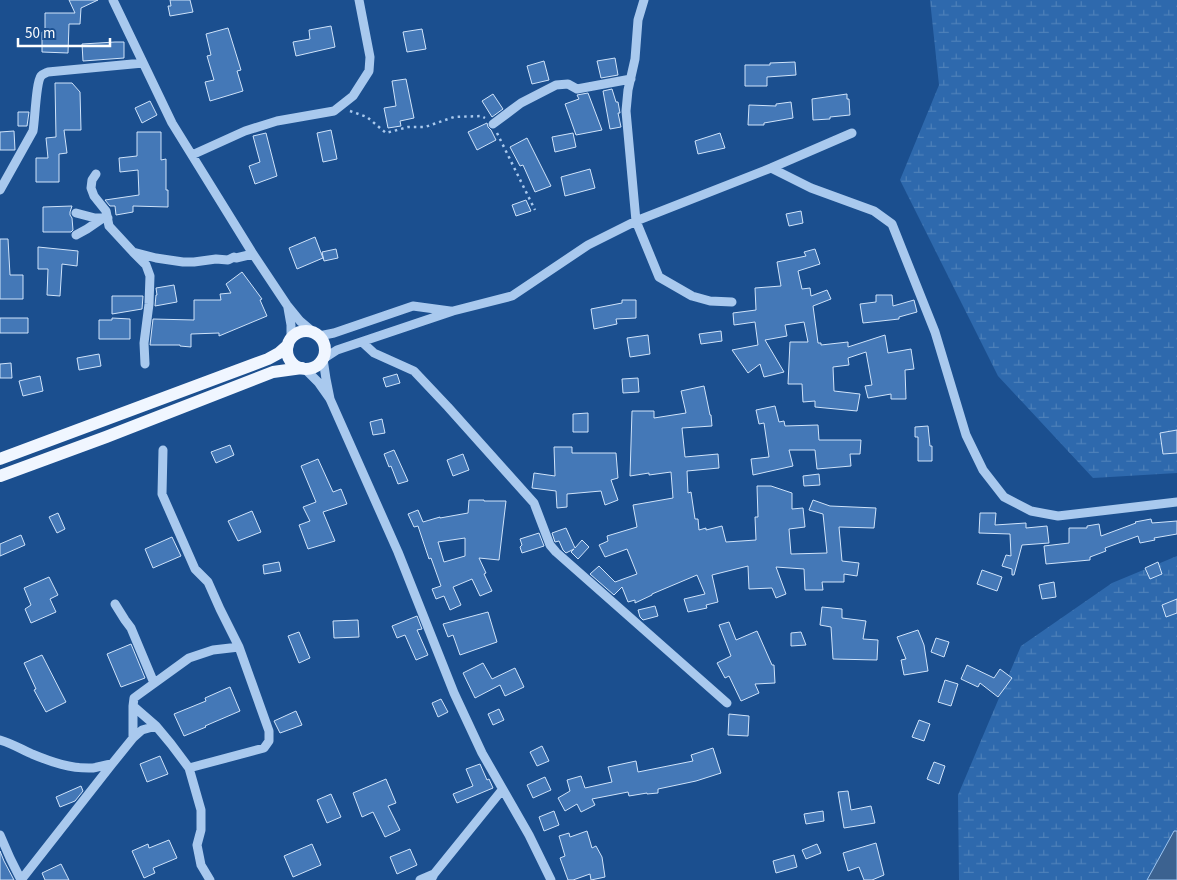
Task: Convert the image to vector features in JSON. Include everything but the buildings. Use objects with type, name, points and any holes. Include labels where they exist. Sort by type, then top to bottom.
[{"type":"main road","points":[[0,459],[268,359],[279,353],[295,335],[301,332],[307,331],[316,334],[323,340],[325,352],[320,364],[314,367],[273,372],[115,434],[0,476]]},
{"type":"main road","points":[[290,342],[289,357],[297,366],[304,368]]},
{"type":"street","points":[[112,0],[172,123],[253,254],[300,321],[316,334],[334,333],[414,306],[453,311]]},
{"type":"street","points":[[192,155],[245,131],[277,120],[334,110],[353,96],[369,71],[370,57],[359,0]]},
{"type":"street","points":[[644,0],[638,20],[635,59],[628,90],[626,111],[636,221],[659,277],[692,296],[710,301],[732,302]]},
{"type":"street","points":[[0,190],[33,131],[38,81],[42,75],[48,72],[143,63]]},
{"type":"street","points":[[493,124],[521,103],[556,85],[568,84],[577,89],[631,79]]},
{"type":"street","points":[[330,400],[323,358],[337,350],[453,311],[512,296],[588,245],[636,221],[771,168],[852,133]]},
{"type":"street","points":[[771,168],[811,188],[874,211],[892,224],[935,332],[966,435],[983,470],[1004,497],[1031,511],[1058,516],[1177,502]]},
{"type":"street","points":[[96,174],[92,180],[91,188],[94,196],[106,211],[105,218],[109,226],[146,265],[150,276],[149,304],[144,343],[145,364]]},
{"type":"street","points":[[76,214],[105,218]]},
{"type":"street","points":[[76,235],[105,218]]},
{"type":"street","points":[[133,252],[182,262],[216,259],[228,260],[234,257],[253,254]]},
{"type":"street","points":[[287,305],[291,325],[290,342]]},
{"type":"street","points":[[362,342],[374,353],[414,371],[534,503],[550,545],[556,552],[727,704]]},
{"type":"street","points":[[304,368],[318,382],[330,400],[398,552],[454,693],[482,753],[529,835],[551,880]]},
{"type":"street","points":[[163,450],[162,494],[194,569],[208,582],[239,647],[269,731],[269,741],[264,748],[189,768]]},
{"type":"street","points":[[115,604],[131,628],[154,683]]},
{"type":"street","points":[[134,738],[134,698],[189,658],[213,650],[239,647]]},
{"type":"street","points":[[134,706],[156,726],[189,768],[201,810],[201,830],[196,845],[201,865],[210,880]]},
{"type":"street","points":[[0,835],[21,880],[134,738],[142,730],[156,726]]},
{"type":"street","points":[[0,740],[55,763],[78,768],[93,768],[112,764]]},
{"type":"street","points":[[420,880],[432,877],[502,790]]},
{"type":"path","points":[[334,110],[348,111],[367,117],[386,133],[408,128],[425,127],[454,117],[481,116],[493,124],[535,210]]},
{"type":"green space","points":[[930,0],[1177,0],[1177,473],[1093,478],[998,376],[900,180],[939,85]]},
{"type":"green space","points":[[1177,556],[1177,880],[959,880],[958,795],[1021,646],[1112,583]]},
{"type":"shaded area","points":[[1174,831],[1177,831],[1177,880],[1147,880]]}]
